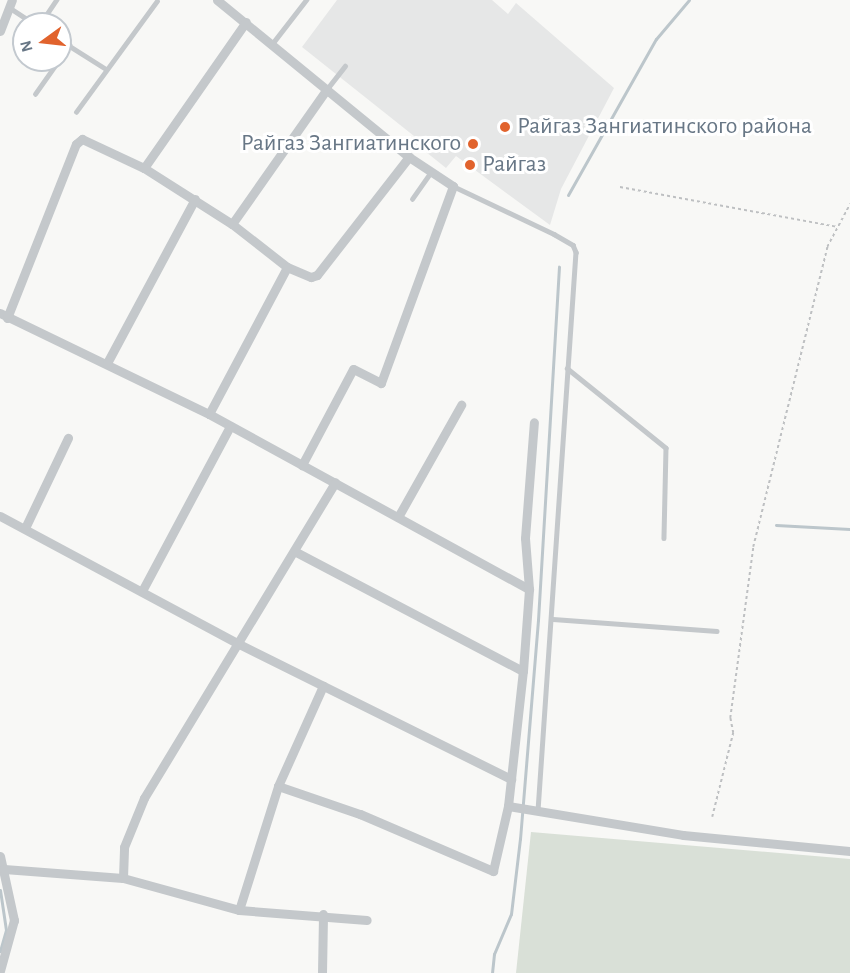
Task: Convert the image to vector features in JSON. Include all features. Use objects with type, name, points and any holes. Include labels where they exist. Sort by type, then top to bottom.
[{"type":"street","points":[[217,0],[410,157],[453,186],[381,383],[353,369],[302,465]]},
{"type":"street","points":[[0,31],[10,4]]},
{"type":"street","points":[[144,168],[246,22]]},
{"type":"street","points":[[232,224],[327,89]]},
{"type":"street","points":[[410,157],[317,275],[303,277],[195,199],[144,168],[82,139],[76,144],[4,315],[209,414],[529,589]]},
{"type":"street","points":[[107,363],[195,199]]},
{"type":"street","points":[[209,414],[287,267]]},
{"type":"street","points":[[398,517],[461,405]]},
{"type":"street","points":[[278,786],[360,814],[494,871],[518,807],[511,779],[529,589],[525,538],[534,422]]},
{"type":"street","points":[[142,591],[230,426]]},
{"type":"street","points":[[26,528],[68,438]]},
{"type":"street","points":[[123,878],[124,846],[144,798],[296,552],[334,482]]},
{"type":"street","points":[[0,516],[238,644],[511,779]]},
{"type":"street","points":[[296,552],[523,671]]},
{"type":"street","points":[[239,910],[278,786],[323,686]]},
{"type":"street","points":[[518,807],[683,835],[850,851]]},
{"type":"street","points":[[0,856],[14,920],[0,971]]},
{"type":"street","points":[[4,869],[123,878],[239,910],[322,914],[367,920]]},
{"type":"street","points":[[322,914],[322,973]]},
{"type":"lane","points":[[272,44],[306,0]]},
{"type":"lane","points":[[76,112],[157,2]]},
{"type":"lane","points":[[72,47],[106,69]]},
{"type":"lane","points":[[327,89],[345,66]]},
{"type":"lane","points":[[35,94],[50,72]]},
{"type":"lane","points":[[412,199],[432,171]]},
{"type":"lane","points":[[453,186],[573,245],[576,281],[567,368],[554,619],[538,811]]},
{"type":"lane","points":[[567,368],[666,448],[664,538]]},
{"type":"lane","points":[[554,619],[717,631]]},
{"type":"path","points":[[620,187],[837,228]]},
{"type":"path","points":[[712,817],[733,733],[730,718],[753,547],[827,247],[850,204]]},
{"type":"shaded area","points":[[337,0],[492,0],[508,14],[516,3],[614,88],[561,189],[550,225],[456,156],[446,168],[411,140],[414,136],[302,47]]},
{"type":"shaded area","points":[[531,832],[850,859],[850,973],[516,973]]},
{"type":"waterway","points":[[568,195],[656,39],[689,0]]},
{"type":"waterway","points":[[492,973],[494,954],[511,914],[520,839],[538,620],[559,267]]},
{"type":"waterway","points":[[776,525],[850,529]]},
{"type":"waterway","points":[[0,890],[6,930],[0,951]]},
{"type":"place","name":"Райгаз Зангиатинского района","points":[[505,127]]},
{"type":"place","name":"Райгаз Зангиатинского","points":[[473,144]]},
{"type":"place","name":"Райгаз","points":[[470,165]]}]
